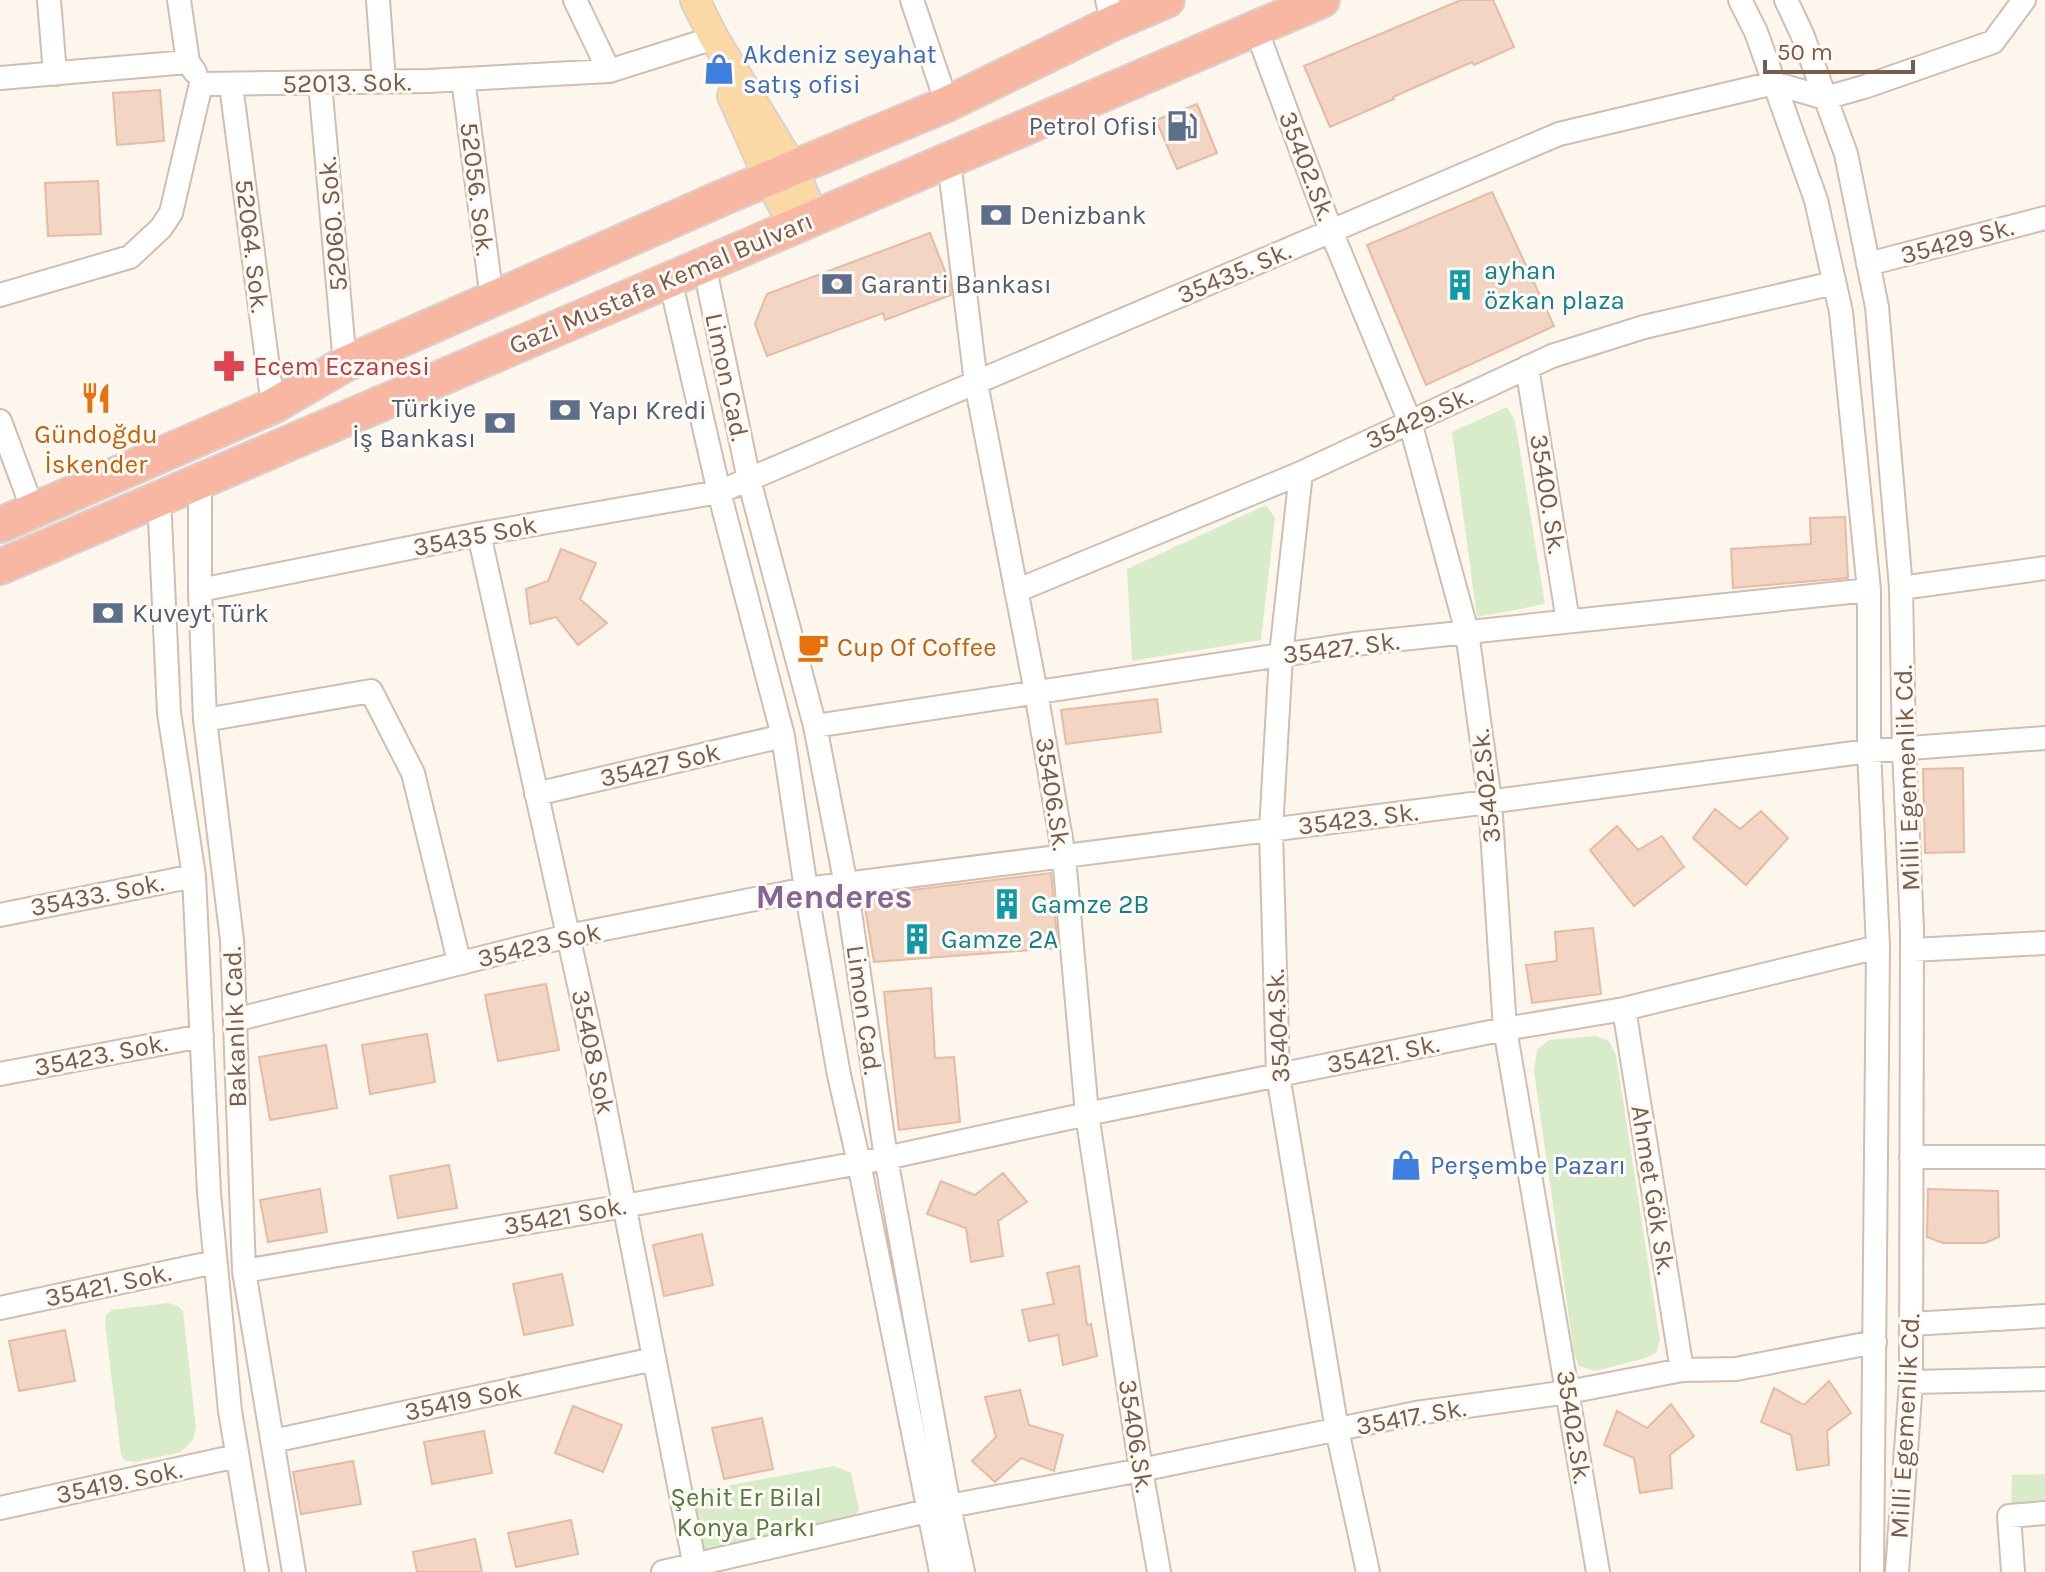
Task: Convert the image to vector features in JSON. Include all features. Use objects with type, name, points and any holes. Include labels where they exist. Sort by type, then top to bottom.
[{"type":"highway","name":"Gazi Mustafa Kemal Bulvarı","points":[[0,525],[273,406],[345,364],[947,104],[1110,12],[1167,0]]},
{"type":"highway","name":"Gazi Mustafa Kemal Bulvarı","points":[[0,567],[1322,0]]},
{"type":"main road","points":[[695,0],[804,222]]},
{"type":"street","points":[[49,0],[55,74]]},
{"type":"street","points":[[0,295],[130,257],[161,228],[171,213],[201,84],[188,62],[179,0]]},
{"type":"street","points":[[378,0],[384,82]]},
{"type":"street","points":[[575,0],[609,71]]},
{"type":"street","points":[[912,0],[947,104]]},
{"type":"street","points":[[1740,0],[1756,32],[1816,200],[1841,312],[1869,590],[1869,751],[1878,947],[1872,1572]]},
{"type":"street","name":"Milli Egemenlik Cd.","points":[[1786,0],[1802,34],[1846,154],[1877,307],[1901,588],[1912,950],[1911,1382],[1897,1572]]},
{"type":"street","points":[[1774,83],[1825,98],[1864,87],[1993,42],[2024,0]]},
{"type":"street","name":"35402.Sk.","points":[[1256,29],[1331,231],[1410,422],[1467,632],[1490,801],[1505,1029],[1598,1572]]},
{"type":"street","name":"52013. Sok.","points":[[201,84],[384,82],[609,71],[714,38]]},
{"type":"street","points":[[0,78],[188,62]]},
{"type":"street","name":"52056. Sok.","points":[[463,79],[492,299]]},
{"type":"street","name":"52060. Sok.","points":[[320,83],[345,364]]},
{"type":"street","name":"35435. Sk.","points":[[749,480],[1559,134],[1774,83]]},
{"type":"street","name":"52064. Sok.","points":[[231,85],[273,406]]},
{"type":"street","name":"35406.Sk.","points":[[949,161],[976,383],[1036,692],[1064,857],[1087,1114],[1159,1572]]},
{"type":"street","name":"35429 Sk.","points":[[1868,264],[2045,218]]},
{"type":"street","name":"Limon Cad.","points":[[704,264],[749,480],[815,726],[846,885],[939,1509],[941,1572]]},
{"type":"street","name":"Limon Cad.","points":[[670,279],[719,492],[783,736],[839,1075],[939,1509],[963,1572]]},
{"type":"street","name":"35429.Sk.","points":[[1016,591],[1301,473],[1552,356],[1644,327],[1834,283]]},
{"type":"street","name":"35400. Sk.","points":[[1527,367],[1568,621]]},
{"type":"street","points":[[0,421],[33,510]]},
{"type":"street","name":"35404.Sk.","points":[[1301,473],[1281,655],[1271,830],[1278,1075],[1337,1430],[1368,1572]]},
{"type":"street","name":"Bakanlık Cad.","points":[[200,480],[205,720],[232,940],[244,1271],[294,1572]]},
{"type":"street","name":"35435 Sok","points":[[200,590],[479,534],[719,492],[749,480]]},
{"type":"street","name":"Bakanlık Cad.","points":[[159,497],[169,713],[194,876],[215,1262],[230,1411],[257,1572]]},
{"type":"street","name":"35408 Sok","points":[[479,534],[597,1066],[695,1569]]},
{"type":"street","points":[[1901,588],[2045,568]]},
{"type":"street","name":"35427. Sk.","points":[[815,726],[1354,644],[1869,590]]},
{"type":"street","points":[[205,720],[371,691],[413,773],[462,963]]},
{"type":"street","name":"35427 Sok","points":[[536,794],[783,736]]},
{"type":"street","name":"35423. Sk.","points":[[846,885],[1869,751],[2045,738]]},
{"type":"street","name":"35433. Sok.","points":[[0,915],[194,876]]},
{"type":"street","name":"35423 Sok","points":[[235,1020],[568,936],[806,889],[846,885]]},
{"type":"street","points":[[1912,950],[2045,943]]},
{"type":"street","name":"35421. Sk.","points":[[886,1158],[1505,1029],[1624,1009],[1878,947]]},
{"type":"street","name":"Ahmet Gök Sk.","points":[[1624,1009],[1682,1370]]},
{"type":"street","name":"35423. Sok.","points":[[0,1074],[202,1036]]},
{"type":"street","points":[[1911,1157],[2045,1157]]},
{"type":"street","name":"35421 Sok.","points":[[244,1271],[886,1158]]},
{"type":"street","name":"35421. Sok.","points":[[0,1308],[215,1262]]},
{"type":"street","points":[[1911,1324],[2045,1316]]},
{"type":"street","name":"35417. Sk.","points":[[663,1572],[695,1569],[939,1509],[1416,1413],[1568,1392],[1682,1370],[1736,1369],[1875,1342]]},
{"type":"street","name":"35419 Sok","points":[[273,1441],[654,1359]]},
{"type":"street","points":[[1911,1382],[2045,1379]]},
{"type":"street","name":"35419. Sok.","points":[[0,1508],[237,1456]]},
{"type":"street","points":[[2013,1572],[2009,1516],[2045,1513]]},
{"type":"green space","points":[[1507,407],[1515,421],[1545,604],[1477,617],[1452,432]]},
{"type":"green space","points":[[1266,505],[1275,518],[1261,640],[1132,661],[1127,569]]},
{"type":"green space","points":[[1596,1036],[1609,1041],[1616,1055],[1660,1340],[1656,1353],[1595,1371],[1579,1366],[1574,1354],[1534,1071],[1537,1050],[1549,1040]]},
{"type":"green space","points":[[168,1303],[183,1311],[196,1427],[193,1440],[181,1452],[135,1462],[125,1460],[121,1455],[106,1315],[112,1310]]},
{"type":"green space","name":"Şehit Er Bilal Konya Parkı","points":[[834,1466],[851,1473],[859,1509],[854,1519],[838,1525],[702,1550],[686,1499],[693,1492]]},
{"type":"green space","points":[[2045,1474],[2045,1511],[2011,1515],[2012,1475]]},
{"type":"building","points":[[1461,0],[1493,0],[1514,47],[1474,65],[1472,62],[1330,127],[1304,66]]},
{"type":"building","points":[[160,90],[164,141],[117,145],[113,93]]},
{"type":"building","points":[[1197,104],[1217,153],[1177,169],[1156,120]]},
{"type":"building","points":[[98,181],[101,234],[48,236],[45,183]]},
{"type":"building","name":"ayhan özkan plaza","points":[[1492,192],[1554,326],[1426,385],[1367,245]]},
{"type":"building","points":[[930,233],[950,284],[951,295],[885,320],[883,313],[767,356],[755,324],[767,294]]},
{"type":"building","points":[[1845,517],[1848,578],[1733,588],[1731,549],[1811,544],[1810,518]]},
{"type":"building","points":[[561,549],[596,563],[580,599],[607,623],[578,645],[556,617],[530,624],[526,589],[548,581]]},
{"type":"building","points":[[1157,699],[1161,732],[1066,744],[1061,710]]},
{"type":"building","points":[[1963,768],[1964,852],[1925,853],[1923,769]]},
{"type":"building","points":[[1715,809],[1740,829],[1761,811],[1788,838],[1746,885],[1693,838]]},
{"type":"building","points":[[1617,826],[1638,850],[1662,836],[1684,867],[1634,906],[1590,850]]},
{"type":"building","points":[[1051,873],[1058,948],[874,962],[863,896]]},
{"type":"building","points":[[1593,928],[1601,994],[1532,1003],[1526,965],[1557,961],[1555,932]]},
{"type":"building","points":[[546,984],[559,1050],[498,1061],[485,995]]},
{"type":"building","points":[[931,988],[935,1058],[954,1057],[960,1122],[899,1130],[884,992]]},
{"type":"building","points":[[427,1034],[435,1082],[370,1094],[362,1045]]},
{"type":"building","points":[[326,1045],[337,1108],[270,1120],[259,1057]]},
{"type":"building","points":[[449,1165],[457,1208],[398,1218],[390,1176]]},
{"type":"building","points":[[1003,1173],[1027,1202],[998,1221],[1003,1256],[971,1262],[966,1228],[927,1214],[941,1181],[975,1195]]},
{"type":"building","points":[[320,1189],[327,1232],[268,1242],[260,1200]]},
{"type":"building","points":[[1928,1189],[1998,1191],[1999,1237],[1985,1243],[1943,1243],[1927,1237]]},
{"type":"building","points":[[702,1234],[713,1285],[664,1296],[653,1245]]},
{"type":"building","points":[[1079,1266],[1087,1325],[1091,1324],[1097,1356],[1063,1365],[1058,1335],[1029,1341],[1022,1310],[1054,1304],[1047,1273]]},
{"type":"building","points":[[562,1274],[573,1325],[524,1335],[513,1284]]},
{"type":"building","points":[[65,1330],[75,1381],[19,1391],[9,1341]]},
{"type":"building","points":[[1829,1381],[1851,1413],[1827,1431],[1829,1465],[1797,1470],[1791,1435],[1761,1422],[1774,1388],[1804,1405]]},
{"type":"building","points":[[1020,1390],[1029,1425],[1063,1435],[1054,1471],[1021,1458],[995,1482],[972,1461],[996,1437],[985,1397]]},
{"type":"building","points":[[1671,1404],[1694,1436],[1670,1455],[1672,1488],[1640,1493],[1634,1458],[1604,1445],[1617,1411],[1647,1428]]},
{"type":"building","points":[[573,1406],[622,1425],[603,1472],[555,1453]]},
{"type":"building","points":[[762,1418],[773,1469],[724,1479],[712,1428]]},
{"type":"building","points":[[484,1431],[492,1473],[432,1484],[424,1442]]},
{"type":"building","points":[[353,1461],[361,1504],[301,1514],[293,1472]]},
{"type":"building","points":[[571,1520],[578,1554],[516,1567],[508,1533]]},
{"type":"building","points":[[475,1539],[482,1572],[417,1572],[413,1552]]},
{"type":"place","name":"Akdeniz seyahat satış ofisi","points":[[719,69]]},
{"type":"place","name":"Petrol Ofisi","points":[[1182,126]]},
{"type":"place","name":"Denizbank","points":[[996,215]]},
{"type":"place","name":"Garanti Bankası","points":[[837,284]]},
{"type":"place","name":"ayhan özkan plaza","points":[[1460,285]]},
{"type":"place","name":"Ecem Eczanesi","points":[[229,366]]},
{"type":"place","name":"Gündoğdu İskender","points":[[96,398]]},
{"type":"place","name":"Yapı Kredi","points":[[565,410]]},
{"type":"place","name":"Türkiye İş Bankası","points":[[500,423]]},
{"type":"place","name":"Kuveyt Türk","points":[[108,613]]},
{"type":"place","name":"Cup Of Coffee","points":[[813,647]]},
{"type":"place","name":"Gamze 2B","points":[[1007,904]]},
{"type":"place","name":"Gamze 2A","points":[[917,939]]},
{"type":"place","name":"Perşembe Pazarı","points":[[1406,1165]]},
{"type":"district","name":"Menderes","points":[[834,897]]}]
